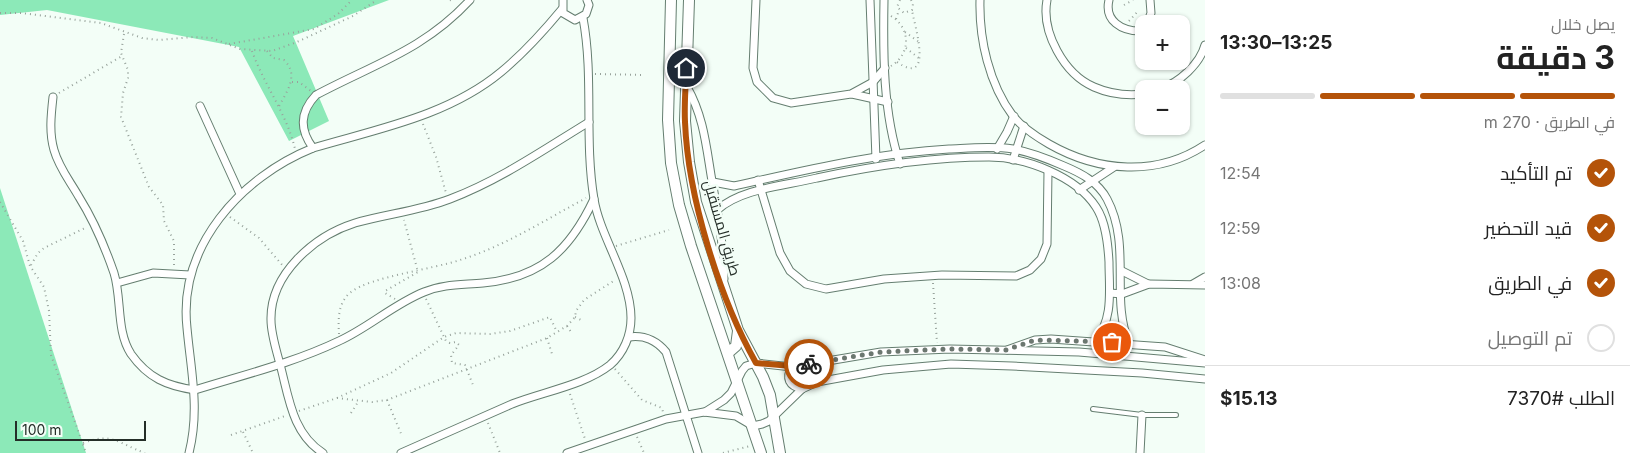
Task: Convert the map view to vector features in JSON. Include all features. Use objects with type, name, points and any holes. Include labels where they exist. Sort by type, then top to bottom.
[{"type":"main road","points":[[671,0],[668,120],[672,163],[679,205],[728,353],[736,383],[760,448]]},
{"type":"main road","name":"طريق المستقبل","points":[[689,0],[685,121],[689,162],[696,202],[738,330],[756,363],[770,395],[775,415],[780,453]]},
{"type":"main road","points":[[670,18],[677,15],[688,18]]},
{"type":"main road","points":[[728,353],[736,346],[738,330]]},
{"type":"street","points":[[313,148],[306,138],[302,126],[303,114],[308,103],[316,94],[402,54],[431,36],[470,0]]},
{"type":"street","points":[[190,453],[195,390],[186,328],[186,301],[190,275],[203,244],[223,213],[240,194],[263,174],[297,154],[420,117],[461,98],[499,74],[533,44],[562,9],[563,0]]},
{"type":"street","points":[[756,0],[753,68],[757,82],[766,93],[773,98],[791,103],[851,94],[888,102]]},
{"type":"street","points":[[870,0],[875,167]]},
{"type":"street","points":[[884,0],[885,68],[888,102],[896,153],[900,164]]},
{"type":"street","points":[[980,0],[983,42],[990,69],[1014,116],[1040,139],[1065,153],[1091,163],[1114,167],[1158,164],[1180,158],[1205,145]]},
{"type":"street","points":[[1047,0],[1048,29],[1057,52],[1072,72],[1093,87],[1117,95],[1135,94]]},
{"type":"street","points":[[1109,0],[1110,17],[1118,26],[1128,31],[1135,31]]},
{"type":"street","points":[[1150,0],[1150,15]]},
{"type":"street","points":[[401,453],[486,416],[599,372],[611,364],[624,348],[631,322],[630,306],[612,247],[593,197],[588,48],[583,18],[588,2]]},
{"type":"street","points":[[562,9],[570,19],[583,18]]},
{"type":"street","points":[[1175,80],[1188,72],[1203,51],[1205,45]]},
{"type":"street","points":[[851,94],[873,82],[885,68]]},
{"type":"street","points":[[686,84],[701,115],[717,210],[723,257],[724,289]]},
{"type":"street","points":[[53,100],[50,124],[54,150],[64,174],[94,224],[117,283],[123,334],[130,352],[142,368],[157,381],[175,387],[195,390],[280,363],[339,341],[369,326],[423,292],[452,284],[483,283],[512,279],[539,267],[563,249],[575,234],[581,226],[593,197]]},
{"type":"street","points":[[200,106],[240,194]]},
{"type":"street","points":[[990,157],[998,147],[1014,116]]},
{"type":"street","points":[[323,453],[303,435],[293,413],[271,320],[272,303],[278,286],[287,272],[317,243],[334,232],[353,224],[447,200],[489,183],[589,122]]},
{"type":"street","points":[[1013,160],[1024,126]]},
{"type":"street","points":[[713,182],[734,186],[876,155],[896,153],[998,147],[1016,149],[1049,160],[1093,181],[1101,189],[1108,201],[1119,232],[1122,271],[1122,324],[1129,343]]},
{"type":"street","points":[[717,210],[736,197],[875,167],[900,164],[990,157],[1013,160],[1048,171],[1065,179],[1079,190],[1096,206],[1100,215],[1108,252],[1110,293],[1106,324],[1095,342]]},
{"type":"street","points":[[1079,190],[1114,167]]},
{"type":"street","points":[[758,180],[780,252],[790,271],[806,284],[826,289],[884,279],[932,276],[1016,276],[1030,270],[1041,259],[1047,244],[1048,171]]},
{"type":"street","points":[[1096,206],[1108,201]]},
{"type":"street","points":[[1122,271],[1149,284]]},
{"type":"street","points":[[117,283],[135,277],[172,273],[190,275]]},
{"type":"street","points":[[1193,284],[1205,277]]},
{"type":"street","points":[[1110,293],[1122,294],[1149,284],[1205,285]]},
{"type":"street","points":[[628,337],[646,337],[661,346],[666,352],[698,453]]},
{"type":"street","points":[[1006,350],[1035,340],[1129,343],[1165,347],[1205,362]]},
{"type":"street","points":[[704,412],[724,400],[746,366],[756,363],[792,366],[881,352],[937,349],[1079,352],[1205,362]]},
{"type":"street","points":[[567,453],[666,419],[704,412],[736,416],[753,426],[762,424],[775,415],[802,388],[818,382],[883,370],[951,364],[1087,369],[1205,379]]},
{"type":"street","points":[[792,366],[788,373],[789,381],[794,387],[802,388]]},
{"type":"street","points":[[1140,453],[1142,415]]},
{"type":"lane","points":[[1093,409],[1142,415],[1176,415]]},
{"type":"path","points":[[229,44],[314,29],[338,14],[352,0]]},
{"type":"path","points":[[0,13],[21,13],[101,23],[124,33],[159,40],[192,37],[212,38],[252,51],[267,51],[305,38],[353,16],[377,0]]},
{"type":"path","points":[[896,19],[899,0]]},
{"type":"path","points":[[897,62],[911,67],[918,64],[921,59],[912,10],[912,0]]},
{"type":"path","points":[[1124,5],[1132,0]]},
{"type":"path","points":[[898,10],[904,13],[912,10]]},
{"type":"path","points":[[1128,31],[1130,19],[1139,10]]},
{"type":"path","points":[[884,14],[896,19],[905,32],[919,42]]},
{"type":"path","points":[[885,68],[897,62],[906,48],[905,32]]},
{"type":"path","points":[[124,33],[122,56],[128,70],[128,78],[123,93],[121,117],[150,187],[163,205],[164,221],[174,242],[175,250],[172,273]]},
{"type":"path","points":[[906,48],[921,59]]},
{"type":"path","points":[[252,51],[278,108],[291,130],[297,154]]},
{"type":"path","points":[[267,51],[270,56],[287,63],[292,82],[278,108]]},
{"type":"path","points":[[53,100],[59,93],[122,56]]},
{"type":"path","points":[[588,74],[646,75]]},
{"type":"path","points":[[292,82],[299,82],[316,94]]},
{"type":"path","points":[[420,117],[436,157],[447,200]]},
{"type":"path","points":[[339,341],[339,311],[350,292],[368,283],[461,260],[497,246],[593,197]]},
{"type":"path","points":[[0,202],[23,242],[30,266],[44,287],[49,311],[51,355],[86,453]]},
{"type":"path","points":[[223,213],[259,238],[287,272]]},
{"type":"path","points":[[402,213],[418,272]]},
{"type":"path","points":[[30,266],[38,253],[44,248],[94,224]]},
{"type":"path","points":[[612,247],[669,230]]},
{"type":"path","points":[[402,304],[385,293],[385,291],[418,272]]},
{"type":"path","points":[[932,276],[937,349]]},
{"type":"path","points":[[337,398],[358,402],[387,400],[547,338],[567,326],[575,317],[576,311],[584,300],[611,281],[621,278]]},
{"type":"path","points":[[423,292],[444,337],[448,342],[458,343],[458,347],[451,355],[450,360],[454,365],[464,364],[473,385]]},
{"type":"path","points":[[231,435],[244,432],[252,426],[337,398],[391,373],[444,337],[456,333],[490,334],[510,331],[550,317],[557,332]]},
{"type":"path","points":[[575,317],[583,320]]},
{"type":"path","points":[[567,326],[571,332]]},
{"type":"path","points":[[547,338],[552,354]]},
{"type":"path","points":[[611,364],[642,400],[662,408],[666,419]]},
{"type":"path","points":[[566,385],[586,448]]},
{"type":"path","points":[[387,400],[402,436]]},
{"type":"path","points":[[351,413],[358,402]]},
{"type":"path","points":[[486,416],[500,453]]},
{"type":"path","points":[[634,430],[644,453]]},
{"type":"path","points":[[244,432],[253,453]]},
{"type":"path","points":[[83,442],[98,437],[111,438],[144,453]]},
{"type":"path","points":[[723,453],[760,448]]},
{"type":"green space","points":[[0,0],[389,0],[293,36],[329,121],[289,141],[239,47],[47,10],[0,15]]},
{"type":"green space","points":[[0,188],[86,453],[0,453]]},
{"type":"way so far","points":[[809,364],[881,352],[950,349],[1006,350],[1035,340],[1112,342]]},
{"type":"route","points":[[686,68],[685,121],[689,162],[696,202],[738,330],[756,363],[782,366],[809,364]]}]
